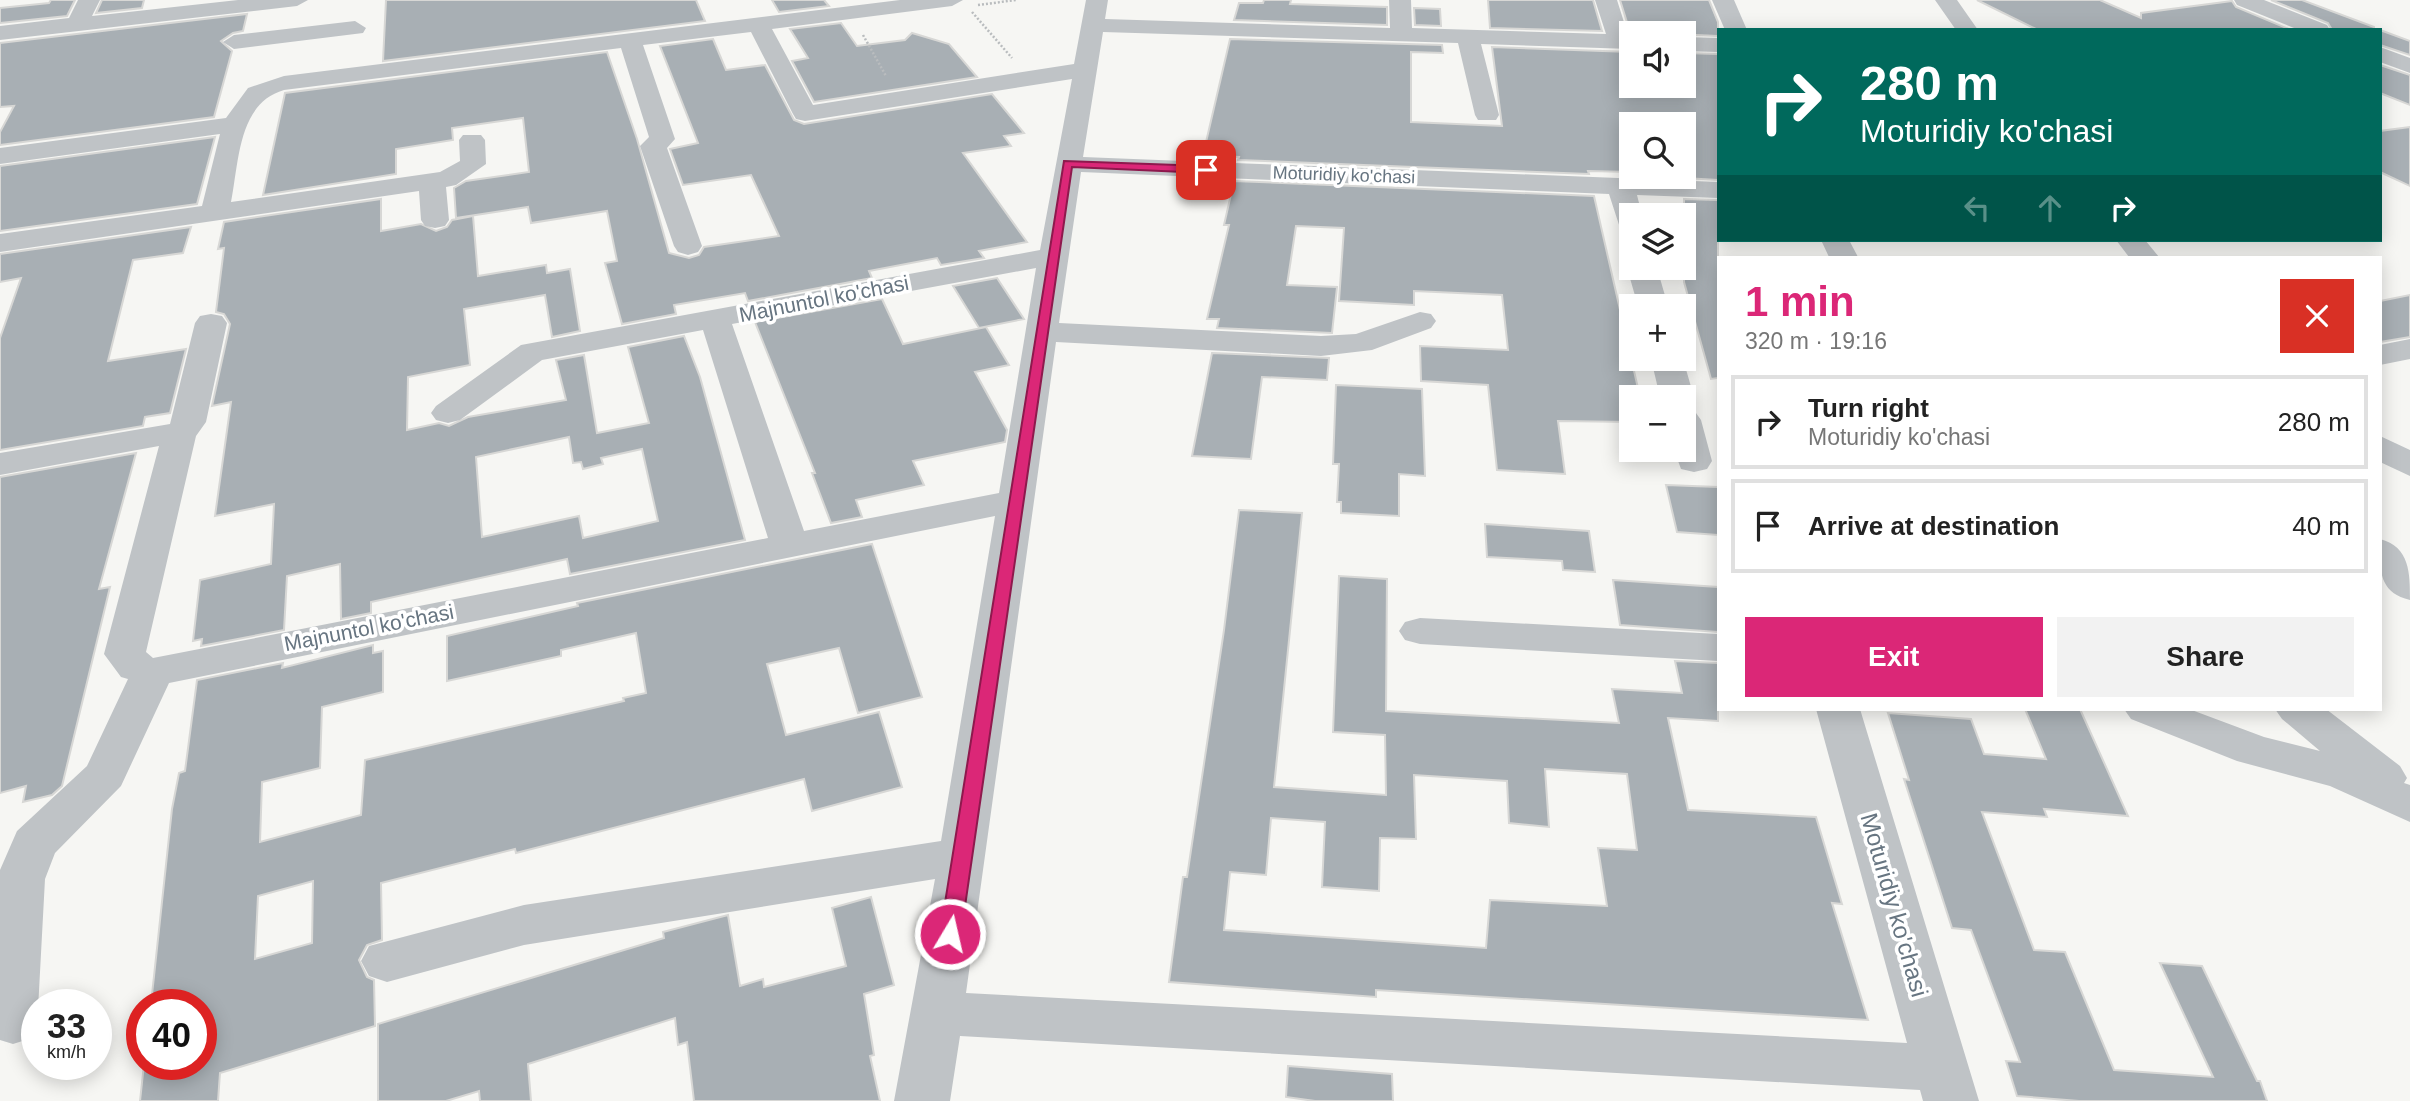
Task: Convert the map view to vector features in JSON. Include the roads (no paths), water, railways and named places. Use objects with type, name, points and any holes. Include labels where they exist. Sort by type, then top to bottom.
[{"type":"street","points":[[77,24],[89,0]]},
{"type":"street","points":[[0,33],[297,0]]},
{"type":"street","points":[[1400,0],[1401,34]]},
{"type":"street","points":[[1606,0],[1619,29]]},
{"type":"street","points":[[1723,0],[1735,28]]},
{"type":"street","points":[[1945,0],[1966,28]]},
{"type":"street","points":[[2245,0],[2314,28]]},
{"type":"street","points":[[215,210],[236,124],[250,97],[265,88],[351,74],[630,40],[714,19],[758,24],[961,5]]},
{"type":"street","points":[[922,1101],[963,856],[1053,256],[1094,13],[1401,34],[1619,42]]},
{"type":"street","points":[[234,42],[356,19],[351,74]]},
{"type":"street","points":[[758,24],[805,114],[1083,70]]},
{"type":"street","points":[[1468,37],[1487,115]]},
{"type":"street","points":[[630,40],[662,139],[653,146],[688,246]]},
{"type":"street","points":[[1696,44],[1717,45]]},
{"type":"street","points":[[2382,53],[2410,48]]},
{"type":"street","points":[[2382,54],[2410,66]]},
{"type":"street","points":[[0,156],[236,124]]},
{"type":"street","points":[[0,243],[215,210],[239,210],[440,180],[473,164],[472,140]]},
{"type":"street","name":"Moturidiy ko'chasi","points":[[1068,164],[1619,187]]},
{"type":"street","points":[[435,220],[440,180]]},
{"type":"street","name":"Moturidiy ko'chasi","points":[[1686,189],[1717,190]]},
{"type":"street","points":[[2132,242],[2143,256]]},
{"type":"street","name":"Majnuntol ko'chasi","points":[[448,413],[532,352],[1053,256]]},
{"type":"street","points":[[715,319],[789,544]]},
{"type":"street","points":[[1043,331],[1321,345],[1361,343],[1420,321]]},
{"type":"street","points":[[13,1022],[21,878],[34,844],[105,775],[153,672],[136,667],[125,654],[179,436],[189,422],[211,323]]},
{"type":"street","points":[[2382,355],[2410,349]]},
{"type":"street","points":[[0,464],[165,434],[179,436]]},
{"type":"street","points":[[2382,448],[2410,466]]},
{"type":"street","name":"Majnuntol ko'chasi","points":[[153,672],[1018,499]]},
{"type":"street","points":[[2382,553],[2410,588]]},
{"type":"street","points":[[1420,631],[1717,648]]},
{"type":"street","name":"Moturidiy ko'chasi","points":[[1839,711],[1946,1084]]},
{"type":"street","points":[[2151,711],[2253,750],[2344,773],[2410,805]]},
{"type":"street","points":[[2300,711],[2410,799]]},
{"type":"street","points":[[387,961],[524,925],[963,856]]},
{"type":"street","points":[[937,1013],[1946,1084]]}]
